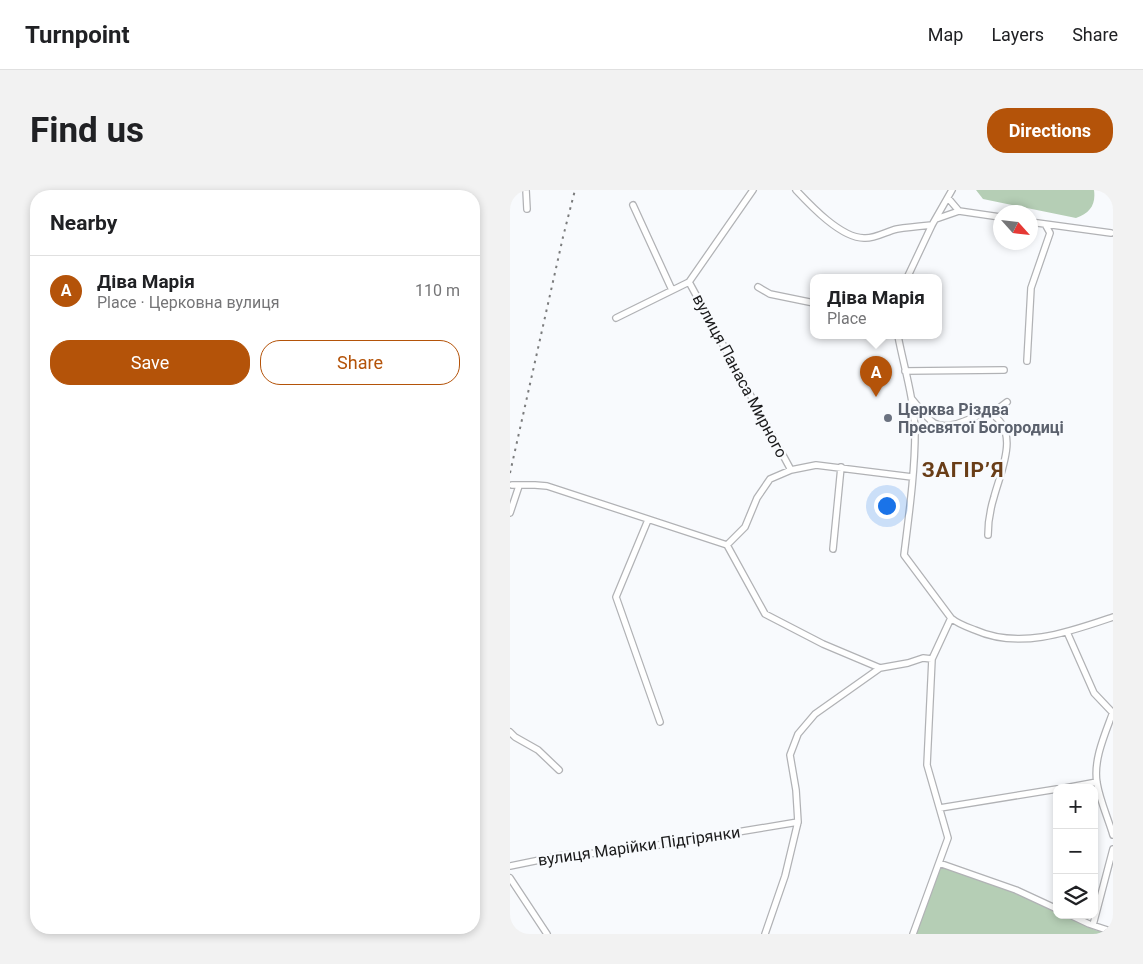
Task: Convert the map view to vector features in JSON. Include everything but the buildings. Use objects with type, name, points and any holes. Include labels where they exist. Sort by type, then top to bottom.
[{"type":"street","points":[[526,190],[527,209]]},
{"type":"street","points":[[616,318],[688,282],[753,190]]},
{"type":"street","points":[[796,190],[841,230],[852,236],[865,239],[897,229],[932,225]]},
{"type":"street","points":[[909,274],[932,225],[952,190]]},
{"type":"street","points":[[948,198],[959,211]]},
{"type":"street","points":[[634,206],[672,290]]},
{"type":"street","points":[[936,219],[959,211],[993,216]]},
{"type":"street","points":[[1038,223],[1111,232]]},
{"type":"street","points":[[1027,361],[1031,288],[1050,233],[1045,224]]},
{"type":"street","name":"вулиця Панаса Мирного","points":[[688,282],[791,470]]},
{"type":"street","points":[[758,287],[770,294],[810,302]]},
{"type":"street","points":[[899,339],[912,399],[915,431],[904,555],[951,618],[957,623],[991,637],[1022,640],[1067,632],[1113,617]]},
{"type":"street","points":[[905,371],[1004,370]]},
{"type":"street","points":[[912,399],[934,423],[941,425],[950,425],[988,412],[999,408],[1007,402]]},
{"type":"street","points":[[988,412],[1000,422],[1005,430],[1007,440],[1003,471],[988,516],[988,535]]},
{"type":"street","points":[[727,546],[745,527],[757,498],[770,479],[791,470],[816,465],[912,477]]},
{"type":"street","points":[[833,549],[841,468]]},
{"type":"street","points":[[510,513],[515,486],[547,486],[727,546],[765,614],[823,644],[880,668]]},
{"type":"street","points":[[648,520],[616,597],[660,722]]},
{"type":"street","points":[[913,934],[948,838],[927,765],[932,659],[951,618]]},
{"type":"street","points":[[1067,632],[1094,693],[1113,712],[1100,751],[1097,768],[1097,782],[1113,835]]},
{"type":"street","points":[[765,934],[785,876],[798,822],[796,790],[790,755],[798,734],[815,714],[880,668],[923,658],[932,659]]},
{"type":"street","points":[[510,732],[515,738],[538,750],[559,770]]},
{"type":"street","points":[[1086,784],[1097,782]]},
{"type":"street","points":[[940,808],[1053,790]]},
{"type":"street","name":"вулиця Марійки Підгірянки","points":[[510,866],[564,855],[616,852],[798,822]]},
{"type":"street","points":[[1093,926],[1113,849]]},
{"type":"street","points":[[939,863],[1016,890],[1053,907]]},
{"type":"street","points":[[510,878],[547,934]]},
{"type":"street","points":[[1078,919],[1113,932]]},
{"type":"green space","points":[[976,190],[1094,190],[1094,200],[1091,208],[1085,214],[1076,218],[1038,210],[1038,205],[1012,205],[983,199]]},
{"type":"green space","points":[[941,867],[1017,893],[1053,910],[1053,919],[1072,919],[1095,930],[1110,934],[916,934]]},
{"type":"railway","points":[[510,473],[575,190]]},
{"type":"place","name":"Діва Марія","points":[[876,397]]},
{"type":"place","name":"Церква Різдва Пресвятої Богородиці","points":[[888,418]]},
{"type":"district","name":"ЗАГІР’Я","points":[[963,470]]}]
